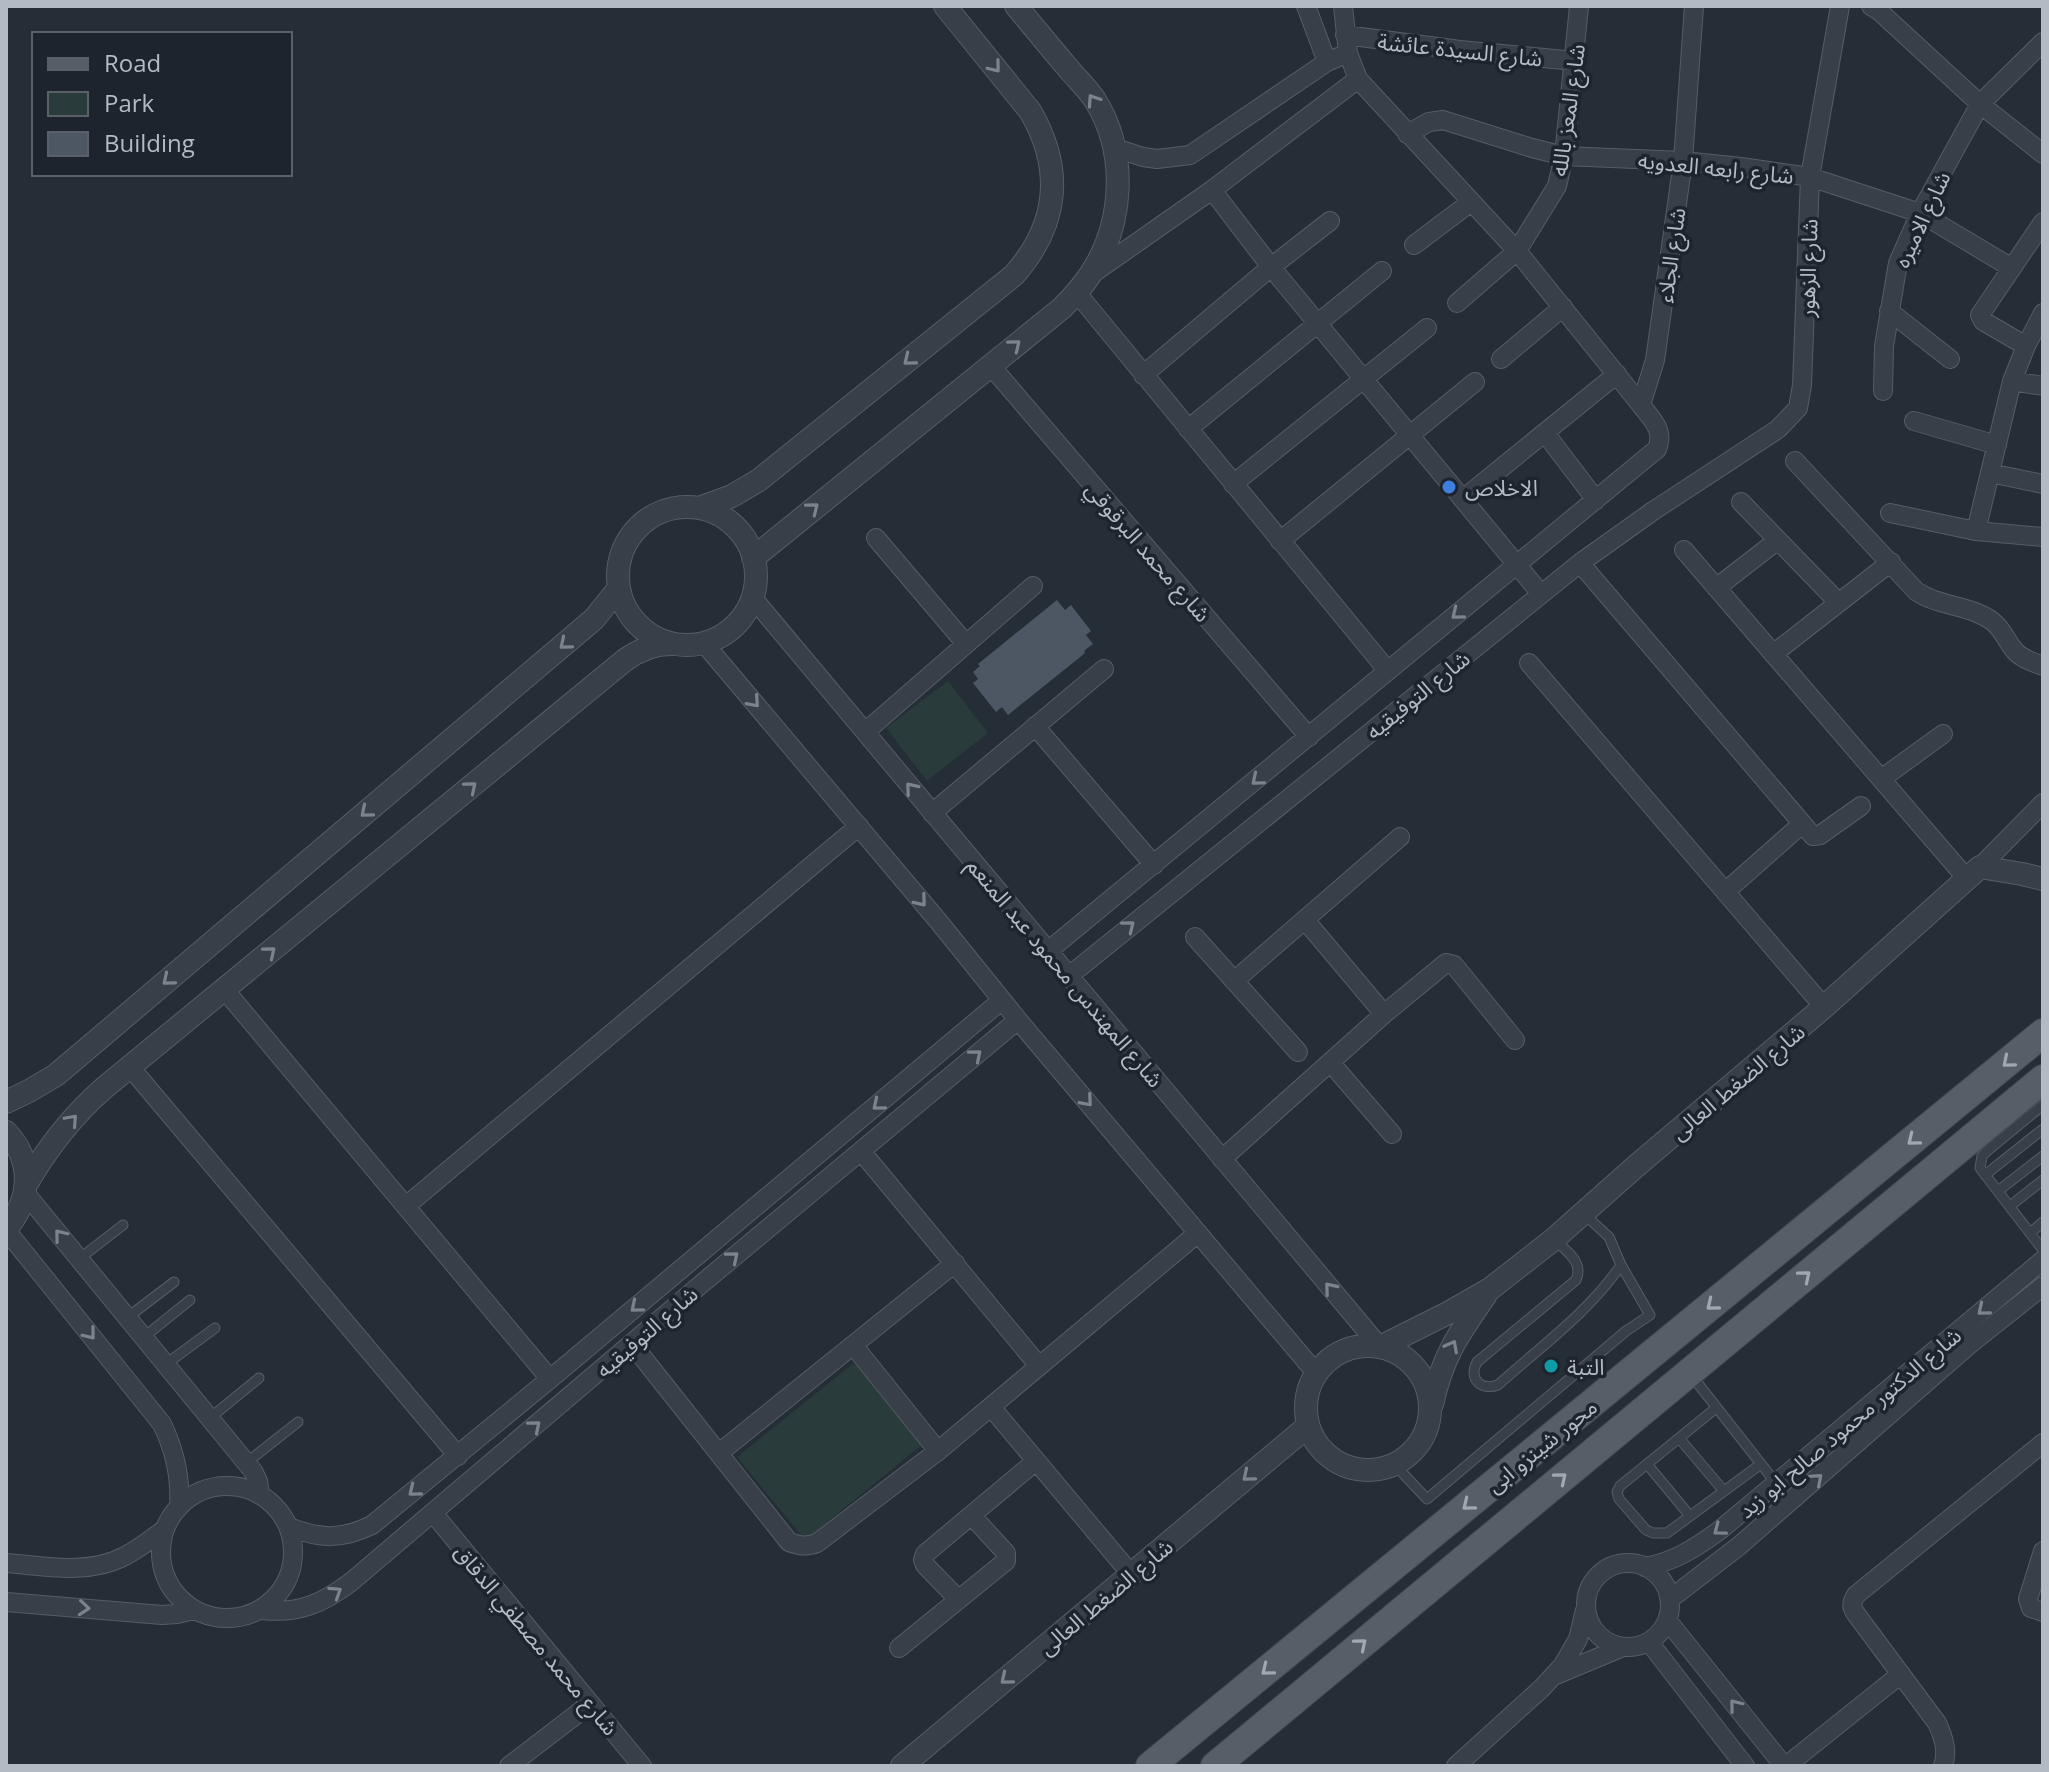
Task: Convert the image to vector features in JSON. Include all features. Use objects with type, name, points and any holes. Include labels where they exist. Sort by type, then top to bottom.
[{"type":"main road","name":"محور شينزو ابى","points":[[1150,1766],[2043,1033]]},
{"type":"main road","name":"محور شينزو ابى","points":[[1215,1766],[2043,1079]]},
{"type":"street","points":[[699,508],[732,496],[759,480],[1014,275],[1031,255],[1044,231],[1053,178],[1043,135],[1030,111],[945,6]]},
{"type":"street","points":[[753,558],[1062,308],[1083,284],[1109,238],[1115,217],[1118,176],[1115,148],[1103,116],[1094,98],[1016,6]]},
{"type":"street","points":[[1306,6],[1327,62]]},
{"type":"street","points":[[1343,6],[1346,44],[1358,79],[1517,251],[1641,405]]},
{"type":"street","name":"شارع المعز بالله","points":[[1457,303],[1517,251],[1557,186],[1564,156],[1579,6]]},
{"type":"street","name":"شارع الجلاء","points":[[1641,405],[1655,360],[1683,161],[1694,6]]},
{"type":"street","name":"شارع الزهور","points":[[1778,429],[1798,408],[1802,385],[1810,177],[1840,6]]},
{"type":"street","points":[[1871,6],[1980,104],[2043,154]]},
{"type":"street","name":"شارع الاميره","points":[[1883,391],[1884,346],[1898,263],[1920,213],[1980,104],[2043,42]]},
{"type":"street","points":[[1115,148],[1157,159],[1190,155],[1327,62],[1346,44]]},
{"type":"street","name":"شارع السيدة عائشة","points":[[1346,44],[1460,50],[1575,61]]},
{"type":"street","points":[[1083,284],[1358,79]]},
{"type":"street","name":"شارع رابعه العدويه","points":[[1407,134],[1429,122],[1443,120],[1564,156],[1683,161],[1810,177],[1920,213],[2012,268]]},
{"type":"street","points":[[1212,190],[1271,267],[1541,594]]},
{"type":"street","points":[[1414,245],[1471,202]]},
{"type":"street","points":[[1143,375],[1330,221]]},
{"type":"street","points":[[2026,346],[1983,321],[1980,315],[2043,222]]},
{"type":"street","points":[[1188,429],[1382,271]]},
{"type":"street","points":[[1083,284],[1143,375],[1388,671]]},
{"type":"street","points":[[1501,359],[1563,307]]},
{"type":"street","points":[[1889,311],[1950,359]]},
{"type":"street","points":[[1976,531],[2012,381],[2043,313]]},
{"type":"street","points":[[1233,484],[1427,328]]},
{"type":"street","name":"شارع محمد البرقوقي","points":[[990,365],[1309,737]]},
{"type":"street","points":[[1463,499],[1617,374]]},
{"type":"street","points":[[2012,381],[2043,386]]},
{"type":"street","points":[[1280,541],[1475,382]]},
{"type":"street","name":"شارع التوفيقيه","points":[[1048,951],[1657,449],[1661,439],[1660,429],[1641,405]]},
{"type":"street","points":[[1914,421],[1997,445]]},
{"type":"street","name":"شارع التوفيقيه","points":[[1069,976],[1580,563],[1778,429]]},
{"type":"street","points":[[1545,433],[1596,500]]},
{"type":"street","points":[[1795,461],[1916,591],[1924,597],[1980,614],[1999,627],[2019,655],[2043,666]]},
{"type":"street","points":[[1990,473],[2043,484]]},
{"type":"street","points":[[1741,502],[1838,602]]},
{"type":"street","points":[[179,1506],[178,1468],[162,1424],[6,1230],[15,1219],[26,1188],[42,1158],[73,1118],[104,1088],[625,660],[644,648],[664,643],[675,644],[703,642],[733,626],[752,597],[753,558],[739,531],[727,520],[699,508],[680,507],[662,511],[645,521],[631,534],[622,551],[618,569],[625,608],[638,625],[655,637],[675,644]]},
{"type":"street","points":[[1890,513],[1976,531],[2043,537]]},
{"type":"street","points":[[876,538],[966,644]]},
{"type":"street","points":[[1716,588],[1778,540]]},
{"type":"street","points":[[1684,550],[1881,779],[1974,874],[2012,872],[2043,879]]},
{"type":"street","points":[[1773,654],[1891,562]]},
{"type":"street","points":[[1580,563],[1813,836],[1861,806]]},
{"type":"street","points":[[865,732],[1033,586]]},
{"type":"street","points":[[6,1102],[56,1075],[594,619],[619,588]]},
{"type":"street","name":"شارع المهندس محمود عبد المنعم","points":[[752,597],[1380,1347]]},
{"type":"street","points":[[703,642],[1316,1373]]},
{"type":"street","points":[[1529,663],[1824,1007]]},
{"type":"street","points":[[932,813],[1104,669]]},
{"type":"street","points":[[1035,726],[1154,865]]},
{"type":"street","points":[[1881,779],[1943,734]]},
{"type":"street","points":[[1974,874],[2043,803]]},
{"type":"street","points":[[1725,892],[1802,824]]},
{"type":"street","points":[[406,1206],[859,826]]},
{"type":"street","points":[[1234,981],[1400,837]]},
{"type":"street","name":"شارع الضغط العالى","points":[[1380,1347],[1490,1289],[1554,1239],[1974,874]]},
{"type":"street","points":[[1305,920],[1384,1014]]},
{"type":"street","points":[[1195,937],[1298,1052]]},
{"type":"street","points":[[1222,1159],[1443,965],[1454,965],[1515,1040]]},
{"type":"street","points":[[224,989],[550,1379]]},
{"type":"street","name":"شارع التوفيقيه","points":[[289,1527],[323,1536],[340,1536],[372,1525],[1002,1000]]},
{"type":"street","name":"شارع التوفيقيه","points":[[262,1610],[283,1612],[302,1608],[336,1593],[1018,1020]]},
{"type":"street","points":[[1330,1062],[1392,1134]]},
{"type":"street","points":[[924,1066],[940,1085]]},
{"type":"street","points":[[130,1067],[458,1456]]},
{"type":"street","points":[[6,1132],[21,1152],[26,1168],[26,1188],[79,1259],[246,1463],[258,1481],[260,1495]]},
{"type":"street","points":[[861,1151],[1039,1366]]},
{"type":"street","points":[[632,1344],[789,1542],[799,1546],[817,1543],[938,1451],[1198,1233]]},
{"type":"street","name":"شارع الدكتور محمود صالح ابو زيد","points":[[1645,1567],[1663,1563],[1703,1543],[1720,1530],[2043,1260]]},
{"type":"street","points":[[719,1453],[955,1263]]},
{"type":"street","name":"شارع الدكتور محمود صالح ابو زيد","points":[[1670,1599],[1739,1546],[1970,1344],[2043,1286]]},
{"type":"street","name":"شارع الضغط العالى","points":[[1430,1412],[1447,1354],[1490,1289]]},
{"type":"street","points":[[853,1345],[938,1451]]},
{"type":"street","points":[[1359,1347],[1380,1347],[1402,1356],[1420,1374],[1426,1386],[1430,1412],[1428,1425],[1415,1448],[1394,1464],[1368,1470],[1342,1465],[1321,1449],[1313,1438],[1305,1404],[1307,1393],[1316,1373],[1331,1358],[1359,1347]]},
{"type":"street","points":[[991,1407],[1131,1574]]},
{"type":"street","name":"شارع الضغط العالى","points":[[902,1766],[1308,1426]]},
{"type":"street","points":[[1943,1766],[1946,1757],[1944,1738],[1937,1723],[1852,1608],[1852,1601],[2043,1443]]},
{"type":"street","points":[[958,1599],[925,1565],[923,1557],[1036,1461]]},
{"type":"street","points":[[232,1486],[260,1495],[275,1506],[289,1527],[294,1545],[293,1564],[287,1582],[276,1598],[262,1610],[240,1618],[216,1618],[194,1610],[171,1589],[165,1575],[161,1545],[165,1529],[179,1506],[203,1490],[232,1486]]},
{"type":"street","name":"شارع محمد مصطفي الدقاق","points":[[433,1513],[642,1766]]},
{"type":"street","points":[[899,1648],[1006,1561],[1006,1553],[972,1516]]},
{"type":"street","points":[[6,1563],[96,1567],[124,1557],[165,1529]]},
{"type":"street","points":[[2043,1551],[2028,1599],[2031,1608],[2043,1612]]},
{"type":"street","points":[[1456,1766],[1563,1665],[1578,1639],[1587,1591],[1598,1574],[1615,1564],[1635,1563],[1654,1572],[1670,1599],[1667,1620],[1660,1632],[1637,1647],[1612,1645],[1602,1639],[1594,1631],[1585,1610]]},
{"type":"street","points":[[6,1602],[162,1615],[194,1610]]},
{"type":"street","points":[[1667,1620],[1785,1766],[1901,1674]]},
{"type":"street","points":[[1649,1642],[1745,1766]]},
{"type":"street","points":[[1554,1676],[1623,1647]]},
{"type":"street","points":[[509,1766],[590,1704]]},
{"type":"lane","points":[[2043,1105],[1982,1156],[1980,1168],[2043,1250]]},
{"type":"lane","points":[[1985,1175],[2043,1129]]},
{"type":"lane","points":[[1998,1191],[2043,1156]]},
{"type":"lane","points":[[2010,1206],[2043,1180]]},
{"type":"lane","points":[[1394,1464],[1427,1499],[1626,1331],[1653,1318],[1621,1265],[1609,1237],[1584,1214]]},
{"type":"lane","points":[[2030,1233],[2043,1222]]},
{"type":"lane","points":[[79,1259],[123,1225]]},
{"type":"lane","points":[[1554,1239],[1576,1261],[1580,1270],[1576,1280],[1477,1362],[1474,1376],[1484,1387],[1498,1385],[1585,1307],[1621,1265]]},
{"type":"lane","points":[[128,1317],[174,1282]]},
{"type":"lane","points":[[144,1337],[190,1300]]},
{"type":"lane","points":[[166,1364],[215,1328]]},
{"type":"lane","points":[[210,1418],[259,1378]]},
{"type":"lane","points":[[1699,1385],[1776,1483]]},
{"type":"lane","points":[[1716,1408],[1620,1486],[1617,1492],[1619,1499],[1646,1530],[1667,1533],[1761,1464]]},
{"type":"lane","points":[[246,1463],[298,1422]]},
{"type":"lane","points":[[1679,1438],[1723,1490]]},
{"type":"lane","points":[[1647,1464],[1690,1516]]},
{"type":"green space","points":[[948,681],[988,733],[927,781],[886,728]]},
{"type":"green space","points":[[855,1362],[923,1444],[805,1540],[737,1457]]},
{"type":"building","points":[[1057,600],[1065,610],[1071,605],[1091,631],[1086,635],[1093,644],[1008,715],[1002,707],[996,712],[973,683],[978,679],[973,672],[980,666],[978,664]]},
{"type":"place","name":"الاخلاص","points":[[1449,487]]},
{"type":"place","name":"التبة","points":[[1551,1366]]}]
